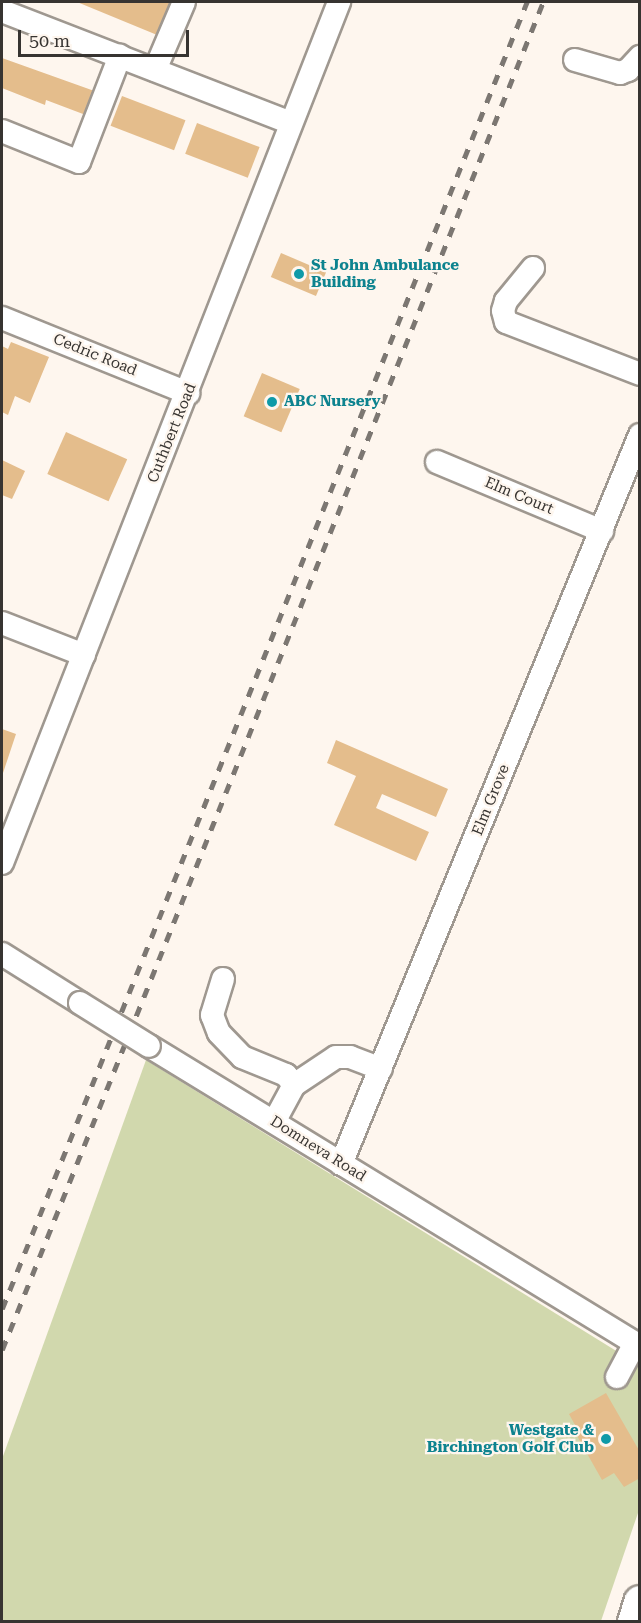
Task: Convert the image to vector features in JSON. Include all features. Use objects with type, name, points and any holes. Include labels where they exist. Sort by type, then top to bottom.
[{"type":"highway","points":[[634,1622],[639,1602]]},
{"type":"street","points":[[155,70],[184,2]]},
{"type":"street","name":"Cuthbert Road","points":[[2,863],[188,393],[339,2]]},
{"type":"street","points":[[2,11],[291,123]]},
{"type":"street","points":[[2,131],[79,162],[120,56]]},
{"type":"street","points":[[575,60],[620,73],[628,70],[639,57]]},
{"type":"street","points":[[533,267],[506,302],[503,311],[506,322],[639,374]]},
{"type":"street","name":"Cedric Road","points":[[2,318],[188,393]]},
{"type":"street","name":"Elm Grove","points":[[341,1164],[602,531],[639,435]]},
{"type":"street","name":"Elm Court","points":[[437,462],[602,531]]},
{"type":"street","points":[[2,623],[84,655]]},
{"type":"street","name":"Domneva Road","points":[[2,954],[80,1004],[638,1344]]},
{"type":"street","points":[[223,979],[213,1004],[212,1015],[219,1033],[242,1057],[286,1075],[294,1085]]},
{"type":"street","points":[[274,1122],[294,1085],[336,1057],[350,1057],[381,1069]]},
{"type":"street","points":[[617,1377],[638,1344]]},
{"type":"green space","points":[[146,1060],[639,1365],[639,1510],[601,1621],[2,1621],[2,1459]]},
{"type":"building","points":[[77,2],[177,2],[162,37]]},
{"type":"building","points":[[2,58],[100,93],[91,117],[46,100],[45,105],[2,88]]},
{"type":"building","points":[[122,96],[185,120],[174,150],[111,126]]},
{"type":"building","points":[[197,123],[260,147],[248,178],[185,154]]},
{"type":"building","name":"St John Ambulance Building","points":[[281,253],[326,272],[316,296],[271,277]]},
{"type":"building","points":[[11,342],[49,357],[30,403],[15,396],[8,415],[2,412],[2,346],[8,349]]},
{"type":"building","name":"ABC Nursery","points":[[262,373],[300,389],[281,432],[244,416]]},
{"type":"building","points":[[66,432],[127,459],[108,501],[47,474]]},
{"type":"building","points":[[2,460],[25,471],[12,499],[2,495]]},
{"type":"building","points":[[2,729],[16,734],[2,776]]},
{"type":"building","points":[[336,740],[448,789],[436,817],[382,794],[376,808],[429,832],[416,861],[334,825],[356,776],[327,763]]},
{"type":"building","name":"Westgate & Birchington Golf Club","points":[[606,1393],[640,1452],[640,1478],[624,1487],[614,1473],[602,1480],[572,1427],[575,1425],[569,1414]]},
{"type":"railway","points":[[2,1309],[527,2]]},
{"type":"railway","points":[[2,1350],[543,2]]},
{"type":"place","name":"St John Ambulance Building","points":[[299,274]]},
{"type":"place","name":"ABC Nursery","points":[[272,402]]},
{"type":"place","name":"Westgate & Birchington Golf Club","points":[[606,1439]]}]
